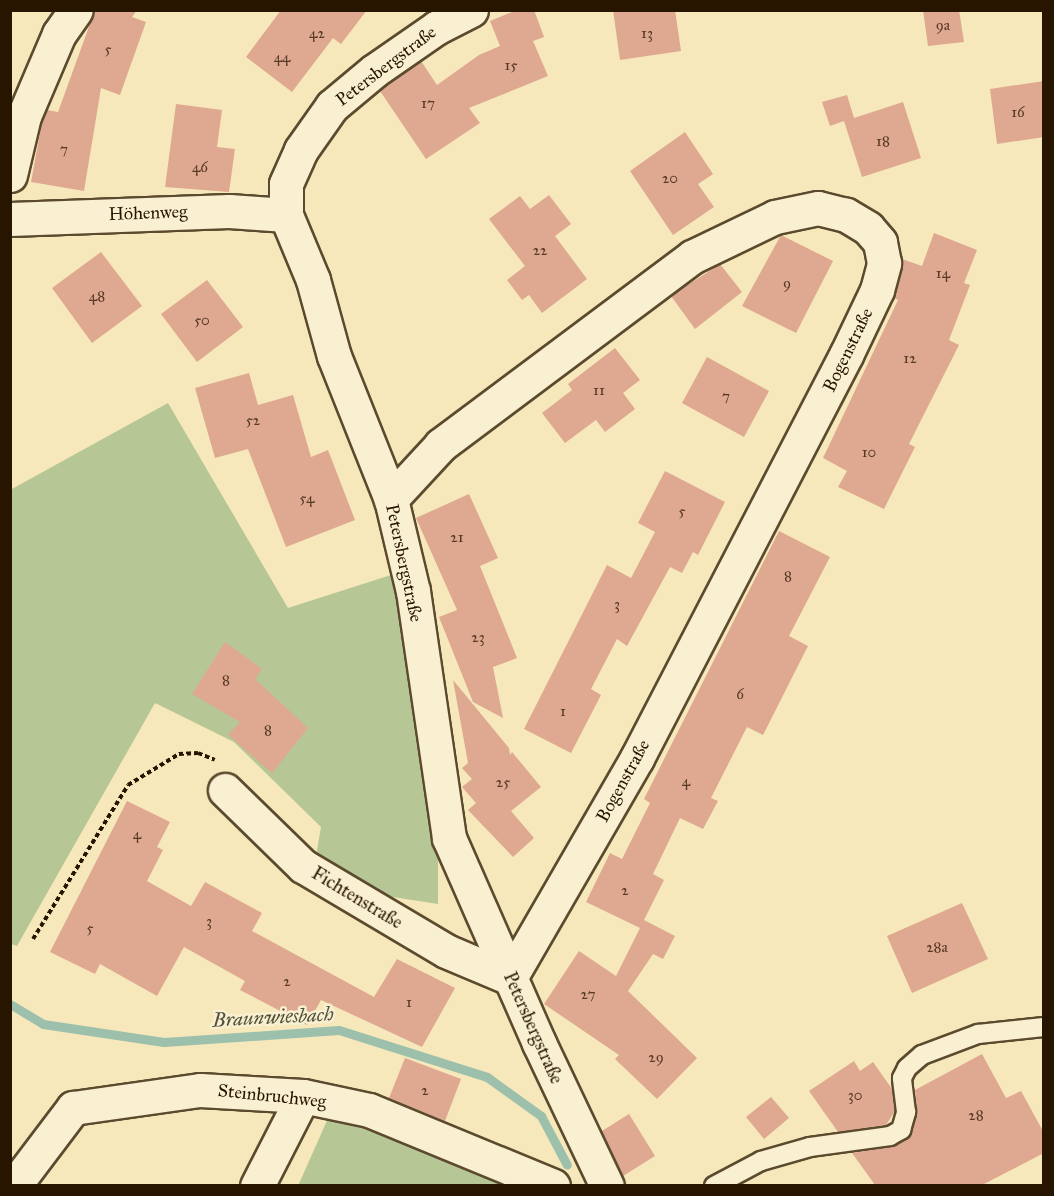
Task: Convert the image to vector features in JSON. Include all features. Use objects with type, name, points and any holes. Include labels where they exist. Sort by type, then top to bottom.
[{"type":"street","points":[[10,175],[24,116],[59,34],[76,10]]},
{"type":"street","name":"Petersbergstraße","points":[[471,10],[436,28],[374,70],[332,106],[301,150],[286,184],[286,215],[312,280],[334,356],[391,499],[413,591],[449,837],[510,978],[607,1185]]},
{"type":"street","name":"Bogenstraße","points":[[391,499],[441,445],[692,257],[775,217],[818,208],[846,214],[868,228],[880,242],[884,263],[877,290],[846,355],[638,758],[510,978]]},
{"type":"street","name":"Höhenweg","points":[[10,219],[207,212],[286,215]]},
{"type":"street","name":"Fichtenstraße","points":[[231,797],[303,866],[446,951],[510,978]]},
{"type":"street","name":"Steinbruchweg","points":[[14,1185],[73,1108],[200,1090],[303,1096],[369,1110],[554,1185]]},
{"type":"street","points":[[257,1185],[303,1096]]},
{"type":"lane","points":[[714,1185],[780,1156],[896,1133],[905,1124],[902,1078],[907,1068],[922,1055],[978,1034],[1044,1027]]},
{"type":"path","points":[[33,939],[128,785],[179,753],[198,753],[217,761],[227,772],[231,797]]},
{"type":"green space","points":[[168,403],[288,608],[394,574],[438,800],[438,904],[373,894],[316,856],[321,827],[234,742],[155,703],[17,946],[11,944],[10,490]]},
{"type":"green space","points":[[329,1116],[515,1185],[298,1186]]},
{"type":"building","points":[[95,10],[137,10],[132,17],[146,22],[120,95],[101,88],[84,191],[31,182],[42,122],[47,110],[58,112]]},
{"type":"building","points":[[281,10],[367,10],[341,44],[333,38],[292,92],[246,57]]},
{"type":"building","points":[[517,10],[534,10],[544,37],[533,41],[548,76],[469,108],[480,123],[426,159],[380,91],[421,61],[437,85],[479,55],[500,46],[490,21]]},
{"type":"building","points":[[613,10],[675,10],[681,51],[620,60]]},
{"type":"building","points":[[923,10],[959,10],[964,42],[928,46]]},
{"type":"building","points":[[1044,81],[1044,137],[997,144],[990,89]]},
{"type":"building","points":[[847,95],[854,118],[903,102],[921,158],[862,177],[844,121],[830,126],[822,102]]},
{"type":"building","points":[[176,104],[222,110],[217,147],[235,149],[229,192],[165,187]]},
{"type":"building","points":[[685,132],[713,174],[698,184],[714,207],[673,235],[630,171]]},
{"type":"building","points":[[549,195],[571,224],[555,236],[587,279],[542,313],[529,295],[522,300],[507,280],[525,266],[489,219],[520,196],[530,209]]},
{"type":"building","points":[[934,233],[977,250],[964,283],[970,285],[949,340],[959,345],[909,444],[915,447],[884,509],[838,487],[847,471],[823,458],[898,300],[894,298],[902,259],[922,266]]},
{"type":"building","points":[[781,235],[833,261],[796,333],[742,306]]},
{"type":"building","points":[[101,252],[142,306],[92,343],[52,288]]},
{"type":"building","points":[[720,264],[742,292],[695,329],[671,296]]},
{"type":"building","points":[[207,280],[243,327],[197,362],[161,314]]},
{"type":"building","points":[[615,348],[640,380],[623,393],[635,409],[605,432],[596,420],[565,443],[542,413],[572,390],[568,384]]},
{"type":"building","points":[[707,357],[769,391],[744,437],[682,403]]},
{"type":"building","points":[[249,373],[258,405],[293,395],[311,457],[328,450],[355,520],[286,547],[248,449],[215,458],[195,388]]},
{"type":"building","points":[[665,471],[725,502],[698,555],[693,552],[682,573],[670,567],[627,646],[617,639],[591,689],[601,695],[571,753],[524,729],[607,565],[631,578],[655,532],[638,523]]},
{"type":"building","points":[[469,494],[498,558],[480,566],[517,658],[493,667],[503,718],[473,702],[439,617],[457,610],[416,518]]},
{"type":"building","points":[[779,531],[830,557],[789,636],[808,646],[763,735],[747,727],[711,798],[718,801],[703,829],[680,818],[653,874],[664,880],[644,920],[675,936],[663,959],[653,954],[628,991],[697,1058],[657,1099],[615,1059],[619,1055],[544,1004],[579,951],[616,976],[640,928],[586,902],[610,853],[622,859],[650,803],[644,799]]},
{"type":"building","points":[[225,642],[262,669],[255,679],[308,728],[272,773],[228,735],[240,722],[192,694]]},
{"type":"building","points":[[453,680],[509,748],[510,755],[512,752],[541,787],[511,811],[534,838],[513,857],[468,810],[476,803],[462,787],[472,779],[462,768],[468,763]]},
{"type":"building","points":[[127,801],[170,822],[157,847],[163,850],[147,881],[191,906],[205,882],[262,913],[252,931],[374,997],[397,959],[455,988],[422,1047],[321,1000],[307,1025],[240,990],[245,981],[184,947],[157,996],[100,964],[95,974],[50,952]]},
{"type":"building","points":[[962,903],[988,959],[912,993],[887,936]]},
{"type":"building","points":[[982,1054],[1006,1098],[1021,1091],[1044,1133],[1044,1153],[982,1185],[875,1185],[852,1153],[892,1147],[907,1140],[917,1115],[915,1090]]},
{"type":"building","points":[[405,1058],[461,1079],[445,1121],[389,1098]]},
{"type":"building","points":[[854,1061],[860,1071],[873,1062],[892,1089],[895,1111],[886,1125],[838,1132],[809,1091]]},
{"type":"building","points":[[771,1097],[789,1118],[764,1139],[746,1117]]},
{"type":"building","points":[[629,1114],[655,1156],[623,1176],[602,1131]]},
{"type":"waterway","name":"Braunwiesbach","points":[[10,1004],[43,1024],[164,1042],[339,1030],[487,1077],[541,1116],[567,1165]]}]
